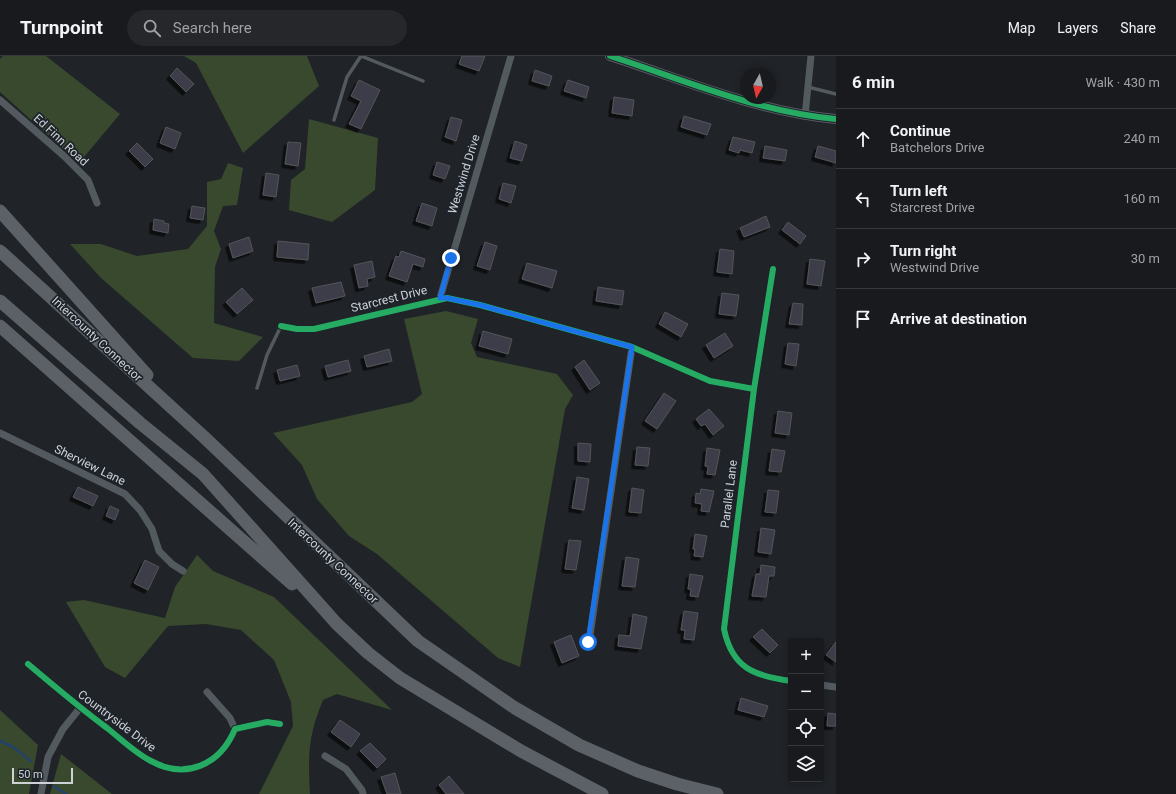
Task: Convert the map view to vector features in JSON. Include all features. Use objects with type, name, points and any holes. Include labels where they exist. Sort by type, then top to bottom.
[{"type":"highway","points":[[0,211],[204,437]]},
{"type":"highway","name":"Intercounty Connector","points":[[0,251],[204,437],[418,641],[515,708],[579,745],[611,760],[677,784],[717,794]]},
{"type":"highway","points":[[0,301],[140,423],[203,474],[336,624]]},
{"type":"highway","points":[[0,326],[368,653],[400,678],[521,751],[602,794]]},
{"type":"main road","points":[[610,56],[749,103],[805,116],[836,119]]},
{"type":"street","name":"Westwind Drive","points":[[440,298],[511,56]]},
{"type":"street","points":[[805,116],[811,56]]},
{"type":"street","name":"Ed Finn Road","points":[[0,100],[64,156],[88,180],[97,203]]},
{"type":"street","name":"Parallel Lane","points":[[773,269],[754,389],[724,629],[727,645],[732,654],[745,668],[767,678],[788,681]]},
{"type":"street","name":"Starcrest Drive","points":[[281,326],[297,329],[314,329],[440,298],[447,298],[480,305],[632,347],[710,381],[754,389]]},
{"type":"street","points":[[588,642],[632,347]]},
{"type":"street","name":"Sherview Lane","points":[[0,433],[125,494],[140,510],[152,529],[159,551],[172,564],[183,571]]},
{"type":"street","name":"Countryside Drive","points":[[28,664],[80,708],[150,761],[172,769],[187,769],[203,765],[219,754],[230,741],[235,729]]},
{"type":"street","points":[[824,685],[836,687]]},
{"type":"street","points":[[208,692],[230,718],[235,729],[267,722],[280,724]]},
{"type":"street","points":[[41,794],[48,757],[63,729],[80,708]]},
{"type":"street","points":[[325,756],[346,768],[362,790],[363,794]]},
{"type":"lane","points":[[334,120],[347,77],[361,56],[423,81]]},
{"type":"lane","points":[[808,87],[836,94]]},
{"type":"lane","points":[[257,388],[267,356],[281,326]]},
{"type":"green space","points":[[3,56],[46,56],[120,114],[79,163],[0,92],[0,59]]},
{"type":"green space","points":[[184,56],[307,56],[319,86],[243,153],[196,63]]},
{"type":"green space","points":[[309,119],[378,138],[375,190],[332,222],[289,210],[291,180],[305,169]]},
{"type":"green space","points":[[228,163],[243,168],[237,205],[223,206],[214,231],[221,249],[215,267],[214,323],[263,337],[239,361],[193,358],[101,278],[70,244],[101,244],[137,256],[188,249],[207,226],[207,182],[221,179]]},
{"type":"green space","points":[[446,311],[478,319],[471,343],[477,357],[557,374],[573,395],[565,409],[520,667],[498,658],[377,554],[349,536],[317,499],[302,465],[273,433],[412,402],[422,394],[404,319]]},
{"type":"green space","points":[[197,555],[213,571],[274,597],[392,710],[337,694],[323,700],[314,724],[310,746],[310,794],[259,794],[293,726],[291,702],[274,660],[241,630],[206,624],[168,626],[125,678],[105,667],[66,602],[84,600],[165,618],[175,587]]},
{"type":"green space","points":[[0,710],[38,745],[29,794],[0,794]]},
{"type":"green space","points":[[61,754],[112,794],[50,794]]},
{"type":"building","points":[[462,56],[485,56],[479,71],[459,64]]},
{"type":"building","points":[[177,68],[194,84],[186,92],[170,76]]},
{"type":"building","points":[[535,70],[552,76],[549,86],[532,81]]},
{"type":"building","points":[[359,80],[380,90],[361,129],[349,124],[361,101],[351,96]]},
{"type":"building","points":[[568,80],[589,87],[586,98],[564,91]]},
{"type":"building","points":[[614,97],[634,100],[632,116],[612,113]]},
{"type":"building","points":[[684,116],[711,124],[707,135],[681,127]]},
{"type":"building","points":[[451,117],[462,120],[456,141],[445,137]]},
{"type":"building","points":[[166,127],[181,133],[175,149],[160,143]]},
{"type":"building","points":[[733,137],[755,142],[752,153],[740,150],[739,153],[729,150]]},
{"type":"building","points":[[515,141],[527,145],[522,161],[510,158]]},
{"type":"building","points":[[288,142],[301,143],[298,166],[285,164]]},
{"type":"building","points":[[137,143],[153,159],[145,167],[129,151]]},
{"type":"building","points":[[765,146],[787,150],[785,161],[763,158]]},
{"type":"building","points":[[818,146],[836,151],[836,163],[815,157]]},
{"type":"building","points":[[437,162],[450,166],[445,179],[433,175]]},
{"type":"building","points":[[266,173],[279,175],[276,197],[263,195]]},
{"type":"building","points":[[503,183],[516,186],[511,203],[499,199]]},
{"type":"building","points":[[422,203],[437,208],[432,226],[416,221]]},
{"type":"building","points":[[192,206],[205,208],[203,220],[190,218]]},
{"type":"building","points":[[766,216],[770,227],[744,237],[740,228]]},
{"type":"building","points":[[154,219],[164,221],[164,223],[169,224],[168,233],[153,230]]},
{"type":"building","points":[[788,222],[806,236],[800,244],[782,230]]},
{"type":"building","points":[[249,237],[253,251],[233,258],[229,244]]},
{"type":"building","points":[[278,241],[309,244],[308,260],[277,257]]},
{"type":"building","points":[[485,242],[497,246],[490,270],[477,266]]},
{"type":"building","points":[[720,249],[734,251],[732,274],[717,272]]},
{"type":"building","points":[[401,251],[425,259],[423,267],[413,264],[407,282],[389,276],[396,256],[399,257]]},
{"type":"building","points":[[810,259],[825,261],[821,286],[807,284]]},
{"type":"building","points":[[372,261],[375,277],[367,279],[368,286],[359,288],[354,265]]},
{"type":"building","points":[[527,263],[557,271],[552,288],[522,279]]},
{"type":"building","points":[[341,282],[345,296],[316,303],[312,288]]},
{"type":"building","points":[[598,287],[624,291],[622,305],[596,301]]},
{"type":"building","points":[[242,288],[253,300],[237,314],[226,302]]},
{"type":"building","points":[[722,293],[739,295],[736,316],[719,314]]},
{"type":"building","points":[[793,303],[803,304],[802,325],[789,324]]},
{"type":"building","points":[[665,312],[688,324],[681,337],[659,324]]},
{"type":"building","points":[[483,331],[512,339],[508,354],[479,346]]},
{"type":"building","points":[[725,333],[733,346],[714,358],[706,345]]},
{"type":"building","points":[[788,343],[799,344],[796,366],[785,364]]},
{"type":"building","points":[[389,349],[392,361],[367,367],[364,356]]},
{"type":"building","points":[[348,360],[351,371],[328,377],[325,366]]},
{"type":"building","points":[[584,360],[600,383],[590,390],[575,367]]},
{"type":"building","points":[[297,365],[300,376],[280,381],[277,370]]},
{"type":"building","points":[[664,393],[676,401],[657,429],[645,421]]},
{"type":"building","points":[[709,409],[724,426],[713,435],[705,424],[701,426],[696,419]]},
{"type":"building","points":[[778,411],[792,413],[789,435],[775,433]]},
{"type":"building","points":[[578,443],[591,444],[590,462],[578,461]]},
{"type":"building","points":[[637,447],[650,448],[648,466],[635,465]]},
{"type":"building","points":[[707,448],[720,450],[715,475],[707,474],[708,467],[705,466]]},
{"type":"building","points":[[772,449],[785,451],[781,472],[769,471]]},
{"type":"building","points":[[577,477],[589,479],[584,510],[572,508]]},
{"type":"building","points":[[78,487],[98,496],[93,506],[73,497]]},
{"type":"building","points":[[632,488],[644,490],[641,513],[629,512]]},
{"type":"building","points":[[701,489],[714,491],[709,512],[701,511],[702,504],[695,503],[696,493],[700,494]]},
{"type":"building","points":[[768,490],[779,491],[776,513],[765,512]]},
{"type":"building","points":[[110,506],[119,510],[115,520],[106,516]]},
{"type":"building","points":[[761,528],[775,530],[771,554],[758,552]]},
{"type":"building","points":[[695,534],[707,536],[703,557],[694,556],[695,549],[693,549]]},
{"type":"building","points":[[569,540],[581,541],[576,570],[565,569]]},
{"type":"building","points":[[626,557],[639,559],[635,587],[622,586]]},
{"type":"building","points":[[145,560],[159,567],[148,590],[134,583]]},
{"type":"building","points":[[761,565],[775,567],[774,576],[769,576],[766,597],[752,596],[756,574],[760,574]]},
{"type":"building","points":[[690,574],[703,576],[698,597],[690,596],[691,589],[688,589]]},
{"type":"building","points":[[684,611],[698,613],[694,640],[684,639],[685,630],[681,630]]},
{"type":"building","points":[[633,614],[647,617],[641,649],[618,646],[619,635],[630,636]]},
{"type":"building","points":[[762,629],[778,645],[770,653],[753,637]]},
{"type":"building","points":[[571,635],[579,656],[562,663],[554,642]]},
{"type":"building","points":[[836,642],[836,662],[826,655]]},
{"type":"building","points":[[741,698],[768,706],[764,717],[738,710]]},
{"type":"building","points":[[828,713],[836,714],[836,726],[827,726]]},
{"type":"building","points":[[340,720],[360,734],[351,747],[331,732]]},
{"type":"building","points":[[370,743],[386,759],[377,768],[360,751]]},
{"type":"building","points":[[395,773],[401,794],[387,794],[381,777]]},
{"type":"building","points":[[449,776],[464,794],[446,794],[439,785]]},
{"type":"waterway","points":[[0,741],[13,747],[31,761]]},
{"type":"waterway","points":[[54,786],[66,794]]},
{"type":"cycle path","points":[[610,56],[693,85],[778,110],[836,119]]},
{"type":"cycle path","points":[[773,269],[754,389],[724,629],[733,653],[747,668],[756,673],[788,681]]},
{"type":"cycle path","points":[[281,326],[297,329],[314,329],[447,298],[480,305],[632,347],[710,381],[754,389]]},
{"type":"cycle path","points":[[28,664],[134,750],[145,758],[164,767],[189,769],[200,766],[211,760],[220,752],[229,741],[235,729],[267,722],[280,724]]},
{"type":"route","points":[[451,258],[440,298],[447,298],[480,305],[632,347],[588,642]]}]
